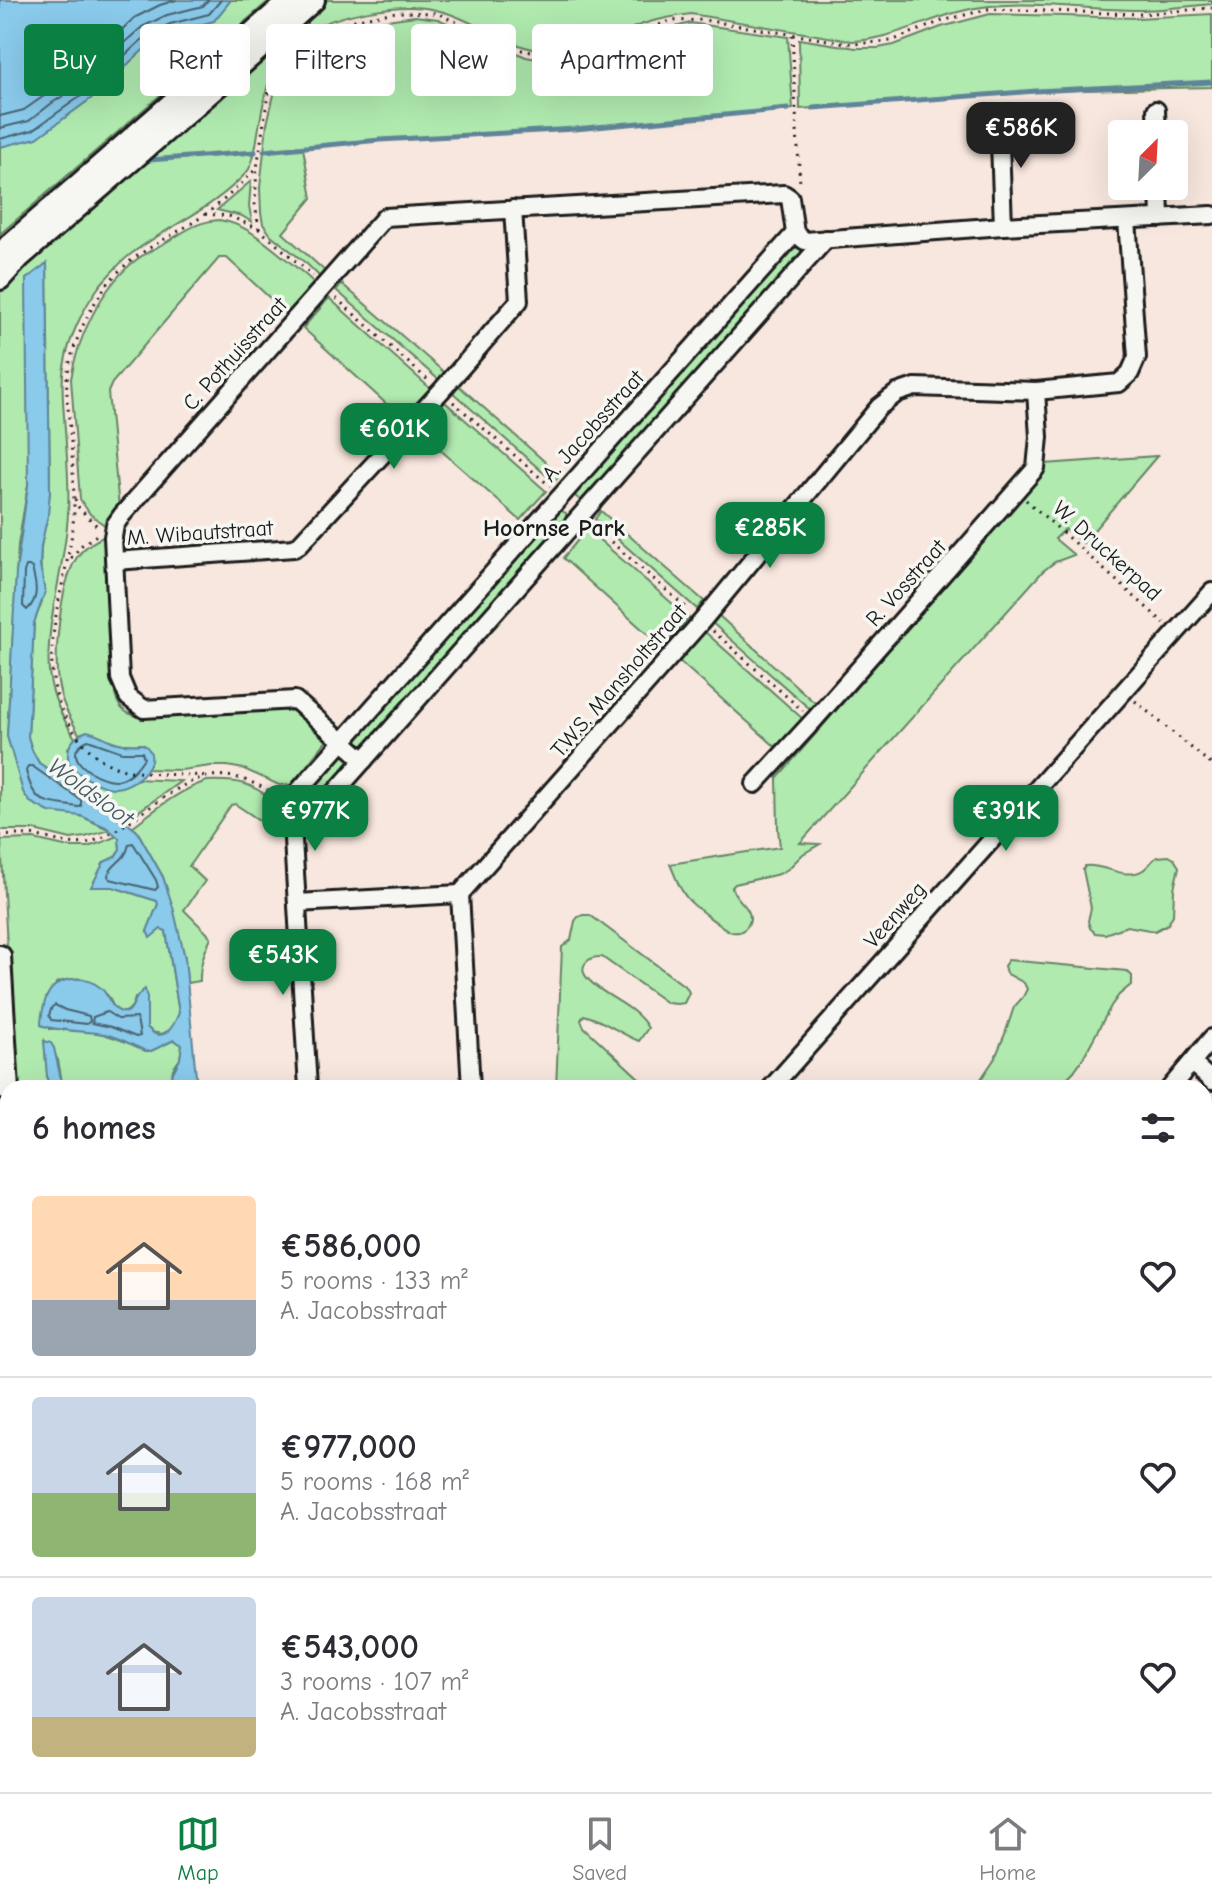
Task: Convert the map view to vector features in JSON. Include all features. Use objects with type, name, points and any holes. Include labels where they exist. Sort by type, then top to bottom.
[{"type":"main road","points":[[0,256],[290,0]]},
{"type":"main road","points":[[0,279],[19,258],[314,0]]},
{"type":"main road","points":[[0,956],[7,1080]]},
{"type":"street","points":[[1156,110],[1156,120]]},
{"type":"street","points":[[999,114],[1003,226]]},
{"type":"street","name":"C. Pothuisstraat","points":[[364,760],[295,700],[144,709],[128,697],[120,678],[113,532],[122,515],[385,217],[784,194],[790,198]]},
{"type":"street","points":[[790,198],[795,233],[805,241],[1212,215]]},
{"type":"street","points":[[1159,200],[1160,218]]},
{"type":"street","name":"M. Wibautstraat","points":[[115,561],[294,548],[299,545],[519,301],[513,209]]},
{"type":"street","name":"T.W.S. Mansholtstraat","points":[[460,894],[702,621],[879,407],[897,393],[915,387],[1036,391],[1119,383],[1130,373],[1137,357],[1127,220]]},
{"type":"street","name":"A. Jacobsstraat","points":[[291,806],[295,795],[342,741],[795,233]]},
{"type":"street","points":[[293,825],[307,824],[826,239]]},
{"type":"street","name":"R. Vosstraat","points":[[755,784],[1036,468],[1039,437],[1036,391]]},
{"type":"street","points":[[560,495],[581,515]]},
{"type":"street","name":"Veenweg","points":[[778,1080],[1212,592]]},
{"type":"street","points":[[291,806],[308,1080]]},
{"type":"street","points":[[297,903],[460,894],[471,1080]]},
{"type":"street","points":[[1177,1080],[1212,1038]]},
{"type":"street","points":[[1192,1063],[1211,1080]]},
{"type":"path","points":[[341,24],[396,12],[436,13],[517,49],[547,55],[576,55],[670,21],[704,20],[852,44],[891,41],[942,21],[988,9],[1141,14],[1212,8]]},
{"type":"path","points":[[790,198],[800,194],[792,35]]},
{"type":"path","points":[[259,229],[255,204],[257,168],[268,96]]},
{"type":"path","points":[[257,168],[205,214],[133,257],[110,279],[90,310],[75,344],[67,374],[73,525],[53,641],[53,672],[59,702],[76,734],[102,759],[123,769],[149,773],[240,777],[256,782],[291,806]]},
{"type":"path","points":[[205,214],[229,216],[259,229],[324,287]]},
{"type":"path","name":"W. Druckerpad","points":[[1017,492],[1175,634]]},
{"type":"path","points":[[68,562],[73,553],[102,531],[79,508],[74,495]]},
{"type":"path","points":[[1123,691],[1212,765]]},
{"type":"path","points":[[0,836],[33,835],[86,843],[110,835],[179,788],[204,776]]},
{"type":"path","points":[[0,1544],[0,1568]]},
{"type":"green space","points":[[0,0],[270,0],[242,24],[140,24],[140,96],[159,96],[0,234]]},
{"type":"green space","points":[[327,0],[1212,0],[1212,4],[1138,10],[990,6],[955,13],[887,35],[852,41],[691,14],[644,24],[532,24],[532,48],[516,44],[516,24],[473,24],[451,14],[422,8],[388,8],[324,24],[299,24]]},
{"type":"green space","points":[[990,14],[1138,18],[1212,14],[1212,87],[1036,91],[800,109],[799,39],[856,48],[878,48]]},
{"type":"green space","points":[[415,16],[450,24],[411,24],[411,96],[516,96],[516,53],[532,58],[532,96],[713,96],[713,26],[788,37],[793,109],[575,129],[380,140],[303,148],[312,198],[283,233],[326,272],[321,278],[271,235],[263,224],[260,188],[267,124],[274,96],[395,96],[395,24],[358,24]]},
{"type":"green space","points":[[266,53],[266,94],[254,156],[248,171],[225,193],[119,264],[101,284],[78,323],[63,373],[68,513],[50,632],[49,671],[55,698],[75,738],[68,748],[135,781],[181,781],[125,821],[39,763],[28,737],[34,623],[42,600],[42,541],[50,491],[47,264],[28,485],[18,545],[7,736],[14,758],[66,813],[81,816],[110,830],[71,839],[34,830],[0,830],[0,290],[26,262],[217,96],[250,96],[250,67]]},
{"type":"green space","points":[[251,181],[249,206],[252,222],[242,216],[217,210]]},
{"type":"green space","points":[[219,220],[252,233],[316,285],[288,315],[227,258],[219,258],[112,383],[108,392],[119,508],[106,521],[107,527],[90,514],[80,499],[71,379],[85,330],[112,284],[140,257],[186,230]]},
{"type":"green space","points":[[794,246],[802,254],[582,502],[573,494]]},
{"type":"green space","points":[[342,284],[445,373],[439,380],[336,290]]},
{"type":"green space","points":[[329,298],[431,389],[403,419],[303,328]]},
{"type":"green space","points":[[458,385],[560,475],[554,482],[452,392]]},
{"type":"green space","points":[[445,402],[546,491],[520,520],[420,432]]},
{"type":"green space","points":[[1157,456],[1083,543],[1065,529],[1055,539],[1074,555],[1055,562],[1043,571],[800,843],[820,844],[779,874],[732,887],[750,914],[744,929],[739,932],[728,930],[690,901],[670,864],[780,847],[777,778],[1025,495],[1045,470],[1045,464]]},
{"type":"green space","points":[[558,509],[566,513],[566,521],[366,747],[359,748],[355,738]]},
{"type":"green space","points":[[601,511],[704,601],[697,609],[595,519]]},
{"type":"green space","points":[[587,529],[689,618],[663,648],[563,558]]},
{"type":"green space","points":[[105,536],[115,695],[120,707],[137,716],[292,709],[328,739],[291,785],[279,785],[244,769],[227,766],[146,769],[150,765],[143,744],[123,744],[96,734],[79,734],[59,688],[59,622],[70,571],[76,559],[89,545]]},
{"type":"green space","points":[[717,614],[816,704],[811,710],[710,621]]},
{"type":"green space","points":[[704,631],[803,719],[777,748],[678,660]]},
{"type":"green space","points":[[340,754],[346,754],[351,761],[348,767],[317,802],[309,808],[303,807],[301,798]]},
{"type":"green space","points":[[207,781],[244,784],[267,796],[276,803],[280,834],[235,804],[231,805],[189,866],[205,881],[184,910],[211,937],[201,964],[200,981],[187,983],[185,958],[163,877],[132,827],[177,795]]},
{"type":"green space","points":[[117,836],[120,849],[115,857],[104,862],[92,887],[113,887],[157,901],[147,932],[166,931],[179,1013],[170,1030],[162,1034],[151,1032],[147,1027],[147,998],[135,998],[130,1008],[121,1012],[99,989],[84,980],[72,979],[56,983],[50,1029],[100,1033],[146,1051],[174,1040],[182,1045],[180,1059],[173,1069],[171,1080],[62,1080],[58,1060],[45,1041],[47,1080],[15,1080],[1,840],[34,839],[69,847],[87,847]]},
{"type":"green space","points":[[1169,856],[1179,867],[1173,915],[1168,924],[1155,931],[1127,926],[1105,934],[1095,933],[1090,928],[1091,908],[1083,870],[1085,866],[1129,874],[1145,869],[1157,857]]},
{"type":"green space","points":[[590,915],[687,988],[689,993],[684,1003],[667,1003],[602,957],[585,963],[584,971],[589,980],[636,1013],[648,1028],[639,1041],[591,1017],[584,1015],[581,1020],[584,1027],[641,1080],[556,1080],[562,947],[571,940],[578,917]]},
{"type":"green space","points":[[1008,960],[1127,971],[1132,976],[1132,984],[1111,1006],[1083,1058],[1065,1080],[980,1080],[995,1058],[1014,1007],[1027,989],[1024,983],[1006,973],[1004,966]]},
{"type":"water","points":[[0,0],[231,0],[214,21],[203,24],[140,24],[140,53],[124,69],[124,24],[24,24],[24,96],[95,96],[37,138],[0,147]]},
{"type":"water","points":[[47,263],[50,491],[40,565],[45,592],[34,623],[28,737],[39,763],[137,831],[163,877],[185,958],[196,1080],[170,1080],[180,1059],[182,1045],[174,1040],[146,1051],[110,1035],[41,1025],[45,1001],[54,986],[77,979],[93,983],[103,990],[111,1004],[124,1012],[129,1011],[145,989],[147,1027],[157,1035],[170,1029],[179,1013],[166,931],[161,929],[150,938],[147,931],[157,901],[113,887],[91,887],[104,862],[115,857],[120,849],[119,838],[106,827],[81,816],[49,812],[30,802],[23,792],[7,736],[16,572],[28,485],[26,279]]},
{"type":"water","points":[[87,731],[118,743],[143,744],[149,750],[150,765],[139,778],[123,787],[110,788],[92,781],[72,768],[68,758],[71,743]]},
{"type":"water","points":[[44,1041],[54,1048],[61,1080],[47,1080]]},
{"type":"waterway","points":[[813,108],[1036,91],[1212,82]]},
{"type":"waterway","points":[[264,151],[380,140],[575,129],[788,109]]},
{"type":"waterway","points":[[149,160],[255,152]]},
{"type":"district","name":"Hoornse Park","points":[[554,528]]},
{"type":"water label","name":"Woldsloot","points":[[91,792]]}]
